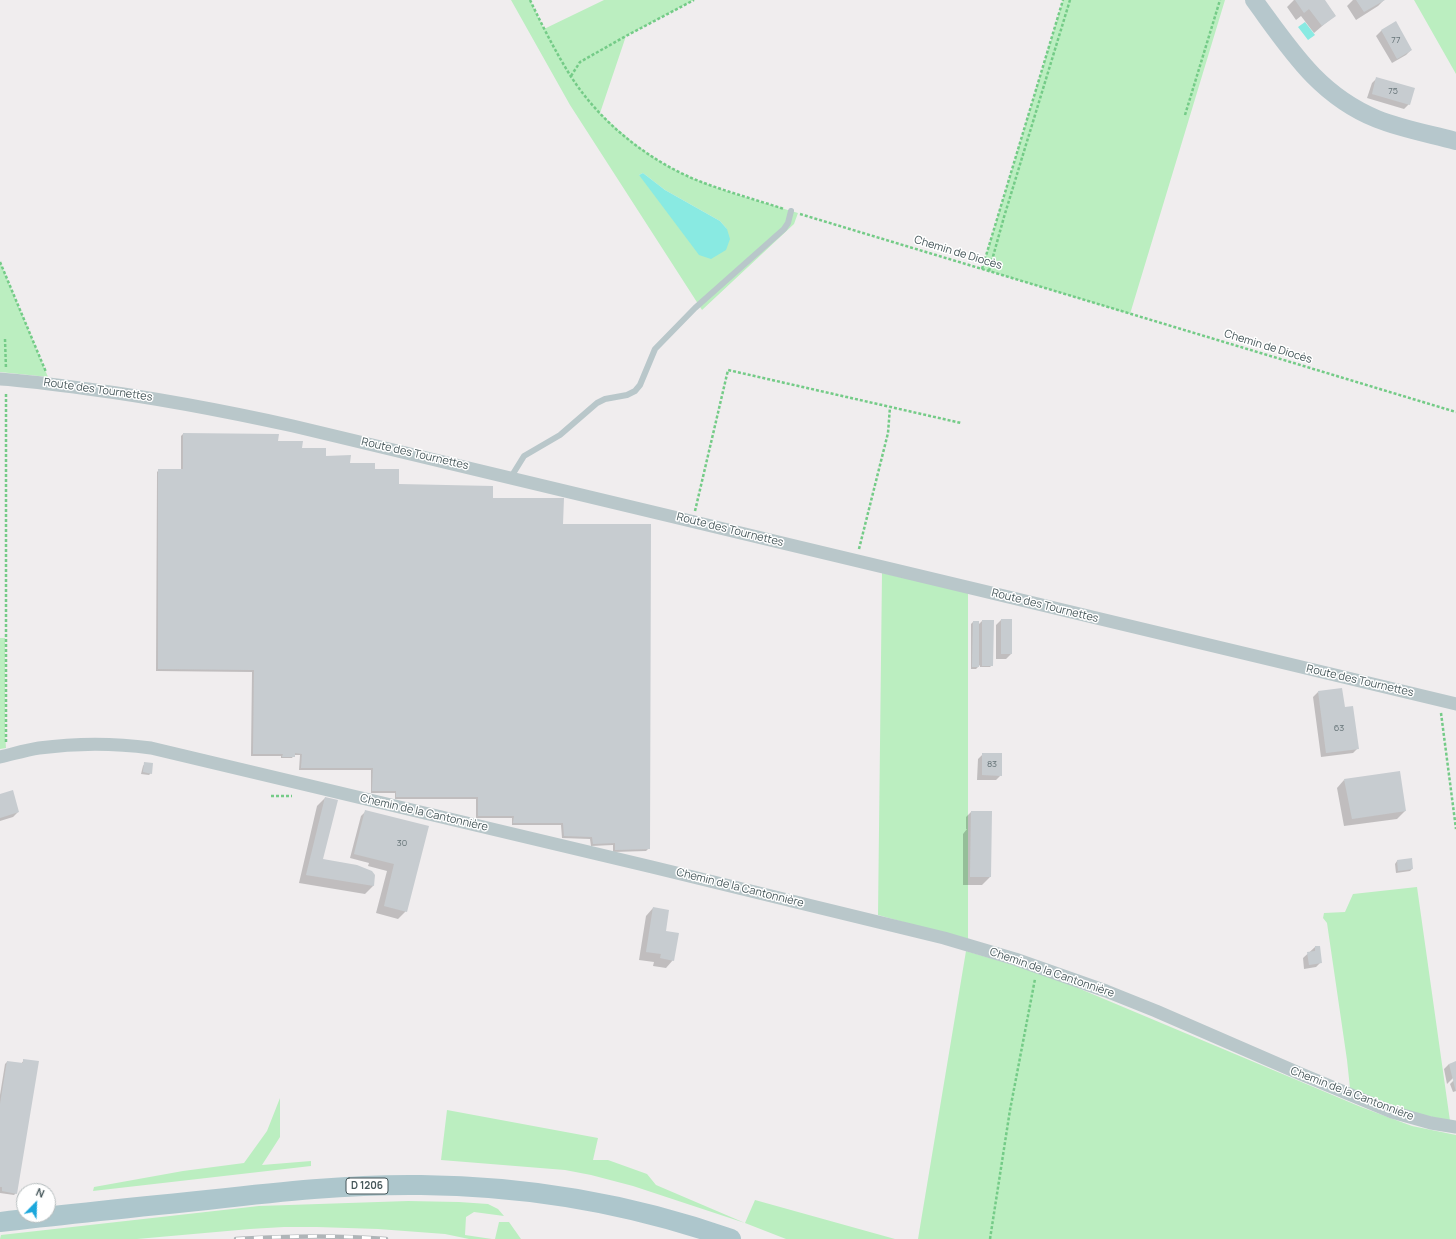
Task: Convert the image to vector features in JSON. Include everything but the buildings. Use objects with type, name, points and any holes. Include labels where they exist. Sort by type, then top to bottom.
[{"type":"main road","name":"D 1206","points":[[0,1222],[285,1191],[359,1186],[422,1185],[474,1187],[524,1192],[597,1203],[674,1222],[731,1239]]},
{"type":"street","points":[[1254,0],[1308,71],[1334,95],[1377,119],[1456,141]]},
{"type":"street","name":"Route des Tournettes","points":[[3,379],[149,397],[207,407],[293,426],[1456,704]]},
{"type":"street","name":"Chemin de la Cantonnière","points":[[3,756],[38,748],[72,745],[122,745],[151,748],[944,938],[1037,967],[1106,991],[1392,1112],[1431,1123],[1456,1127]]},
{"type":"lane","points":[[511,477],[524,456],[560,435],[597,403],[605,399],[627,395],[635,391],[640,384],[655,349],[695,308],[784,229],[788,223],[791,211]]},
{"type":"path","name":"Chemin de Diocès","points":[[530,0],[544,29],[571,76],[600,113],[636,145],[677,171],[710,185],[791,211],[1456,412]]},
{"type":"path","points":[[571,76],[580,62],[694,0]]},
{"type":"path","points":[[982,269],[1063,0]]},
{"type":"path","points":[[990,271],[1004,217],[1070,0]]},
{"type":"path","points":[[1185,115],[1220,0]]},
{"type":"path","points":[[0,262],[51,384]]},
{"type":"path","points":[[3,756],[5,733],[3,379],[5,339]]},
{"type":"path","points":[[693,521],[728,370],[961,422]]},
{"type":"path","points":[[857,560],[888,433],[890,407]]},
{"type":"path","points":[[1439,700],[1456,829]]},
{"type":"path","points":[[271,796],[299,796]]},
{"type":"path","points":[[990,1239],[1010,1110],[1037,967]]},
{"type":"green space","points":[[511,0],[530,0],[544,29],[604,0],[694,0],[626,36],[600,113],[637,146],[657,160],[679,172],[722,190],[798,213],[794,224],[702,310],[570,105]],"holes":[[[643,173],[665,190],[720,221],[727,229],[639,175]]]},
{"type":"green space","points":[[1063,0],[1225,0],[1130,314],[982,269]]},
{"type":"green space","points":[[1414,0],[1456,0],[1456,74]]},
{"type":"green space","points":[[0,262],[48,377],[0,372]]},
{"type":"green space","points":[[882,573],[968,592],[968,940],[878,915]]},
{"type":"green space","points":[[0,638],[5,638],[6,748],[0,749]]},
{"type":"green space","points":[[1417,887],[1450,1121],[1419,1114],[1391,1105],[1350,1088],[1327,923],[1323,918],[1324,913],[1345,912],[1353,894]]},
{"type":"green space","points":[[966,951],[1047,975],[1361,1107],[1412,1126],[1456,1135],[1456,1239],[918,1239]]},
{"type":"green space","points":[[280,1098],[280,1137],[262,1165],[311,1161],[311,1166],[93,1191],[94,1187],[183,1171],[244,1163],[267,1131]]},
{"type":"green space","points":[[447,1110],[598,1138],[593,1160],[608,1160],[647,1174],[656,1185],[745,1223],[633,1186],[591,1175],[565,1170],[441,1160]]},
{"type":"green space","points":[[755,1200],[895,1239],[786,1239],[745,1223]]},
{"type":"green space","points":[[408,1201],[488,1204],[498,1209],[504,1216],[474,1212],[466,1217],[465,1235],[492,1239],[469,1239],[445,1234],[378,1229],[284,1227],[137,1239],[0,1239],[1,1235],[259,1206]]},
{"type":"green space","points":[[499,1222],[509,1222],[521,1239],[495,1239]]},
{"type":"water","points":[[1305,22],[1315,35],[1308,40],[1298,27]]},
{"type":"water","points":[[643,173],[665,190],[720,221],[727,229],[730,239],[726,250],[711,259],[699,255],[639,175]]},
{"type":"railway","points":[[236,1239],[311,1236],[386,1239]]}]
